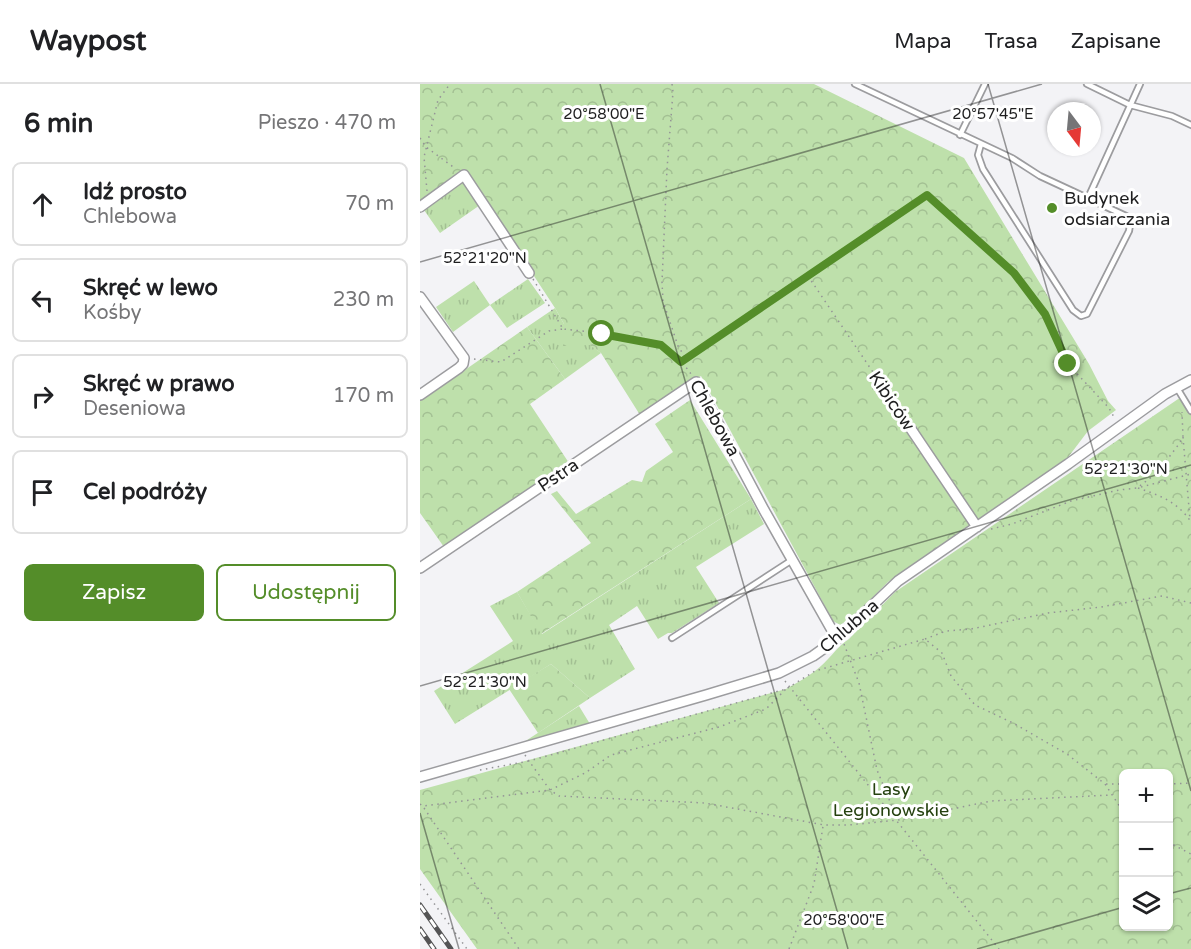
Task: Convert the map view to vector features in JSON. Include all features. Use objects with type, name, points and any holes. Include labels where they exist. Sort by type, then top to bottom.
[{"type":"street","points":[[420,207],[464,175],[529,273]]},
{"type":"street","points":[[420,297],[464,358],[459,368],[420,395]]},
{"type":"street","name":"Chlubna","points":[[420,777],[779,673],[813,656],[839,638],[898,581],[981,529],[1120,427],[1179,392],[1191,380]]},
{"type":"street","name":"Chlebowa","points":[[696,382],[792,560],[839,638]]},
{"type":"street","name":"Pstra","points":[[420,568],[696,382]]},
{"type":"street","name":"Kibiców","points":[[911,429],[981,529]]},
{"type":"lane","points":[[855,84],[1012,158],[1040,176],[1126,216],[1131,225],[1087,314],[1081,316],[1073,310],[983,169],[978,155],[981,144]]},
{"type":"lane","points":[[960,135],[985,84]]},
{"type":"lane","points":[[1087,84],[1130,105],[1172,116],[1191,125]]},
{"type":"lane","points":[[1088,198],[1140,84]]},
{"type":"lane","points":[[1179,392],[1191,411]]},
{"type":"lane","points":[[672,638],[792,560]]},
{"type":"path","points":[[428,200],[424,158],[426,147],[438,100],[450,84]]},
{"type":"path","points":[[672,84],[662,282],[663,301],[678,346],[686,359]]},
{"type":"path","points":[[420,138],[426,147],[464,175]]},
{"type":"path","points":[[681,362],[927,195],[1014,273],[1045,314],[1068,364],[1109,408],[1120,427]]},
{"type":"path","points":[[464,358],[501,362],[549,331],[563,329],[529,273]]},
{"type":"path","name":"Kibiców","points":[[807,275],[911,429]]},
{"type":"path","name":"Chlebowa","points":[[563,329],[661,345],[681,362],[696,382]]},
{"type":"path","points":[[1179,392],[1190,521]]},
{"type":"path","points":[[1137,488],[1157,473],[1183,436]]},
{"type":"path","points":[[981,529],[1012,525],[1071,501],[1137,488],[1191,474]]},
{"type":"path","points":[[1137,488],[1170,501],[1181,509],[1190,521]]},
{"type":"path","points":[[423,806],[550,790],[585,773],[611,754],[719,727],[766,709],[786,689],[815,671],[946,631],[971,629],[1009,620],[1162,596],[1191,603]]},
{"type":"path","points":[[839,638],[859,683],[877,770],[898,820]]},
{"type":"path","points":[[925,639],[942,653],[951,676],[975,705],[1013,723],[1067,754],[1105,784],[1119,806]]},
{"type":"path","points":[[779,673],[999,949]]},
{"type":"path","points":[[480,770],[529,761],[786,689]]},
{"type":"path","points":[[529,761],[550,790],[559,796],[705,802],[824,825],[898,820],[991,801],[1111,795]]},
{"type":"path","points":[[1173,784],[1191,783]]},
{"type":"path","points":[[1105,784],[1119,784]]},
{"type":"path","points":[[420,804],[519,949]]},
{"type":"path","points":[[789,949],[814,884],[824,825]]},
{"type":"path","points":[[1173,845],[1191,854]]},
{"type":"path","points":[[420,884],[467,949]]},
{"type":"green space","points":[[420,84],[814,84],[964,158],[1089,364],[1108,401],[1116,410],[1088,431],[1066,460],[888,582],[854,616],[840,625],[833,621],[701,376],[640,415],[601,353],[590,345],[563,346],[564,324],[465,171],[420,204]]},
{"type":"green space","points":[[463,181],[480,205],[440,233],[424,210]]},
{"type":"green space","points":[[528,279],[545,303],[507,328],[490,305]]},
{"type":"green space","points":[[474,281],[490,305],[453,332],[436,307]]},
{"type":"green space","points":[[555,308],[564,324],[601,353],[565,379],[527,327]]},
{"type":"green space","points":[[527,327],[565,379],[530,404],[569,463],[444,547],[420,513],[420,401]]},
{"type":"green space","name":"Lasy Legionowskie","points":[[1184,395],[1191,404],[1191,949],[477,949],[420,869],[420,790],[786,689],[820,667],[895,592]]},
{"type":"green space","points":[[690,400],[751,499],[541,634],[517,592],[591,543],[551,494],[557,491],[576,514],[632,480],[642,482],[646,471],[673,452],[655,424]]},
{"type":"green space","points":[[751,499],[764,524],[696,567],[719,603],[672,633],[658,639],[637,606],[609,625],[635,669],[590,698],[551,664],[455,724],[434,691],[513,641],[490,606],[517,592],[542,634]]},
{"type":"green space","points":[[551,664],[590,698],[538,733],[509,689]]},
{"type":"green space","points":[[579,706],[590,724],[524,742]]},
{"type":"railway","points":[[420,905],[451,949]]},
{"type":"railway","points":[[420,929],[434,949]]},
{"type":"place","name":"Budynek odsiarczania","points":[[1052,208]]},
{"type":"route","points":[[602,334],[661,345],[681,362],[927,195],[1014,273],[1045,314],[1068,364]]}]
